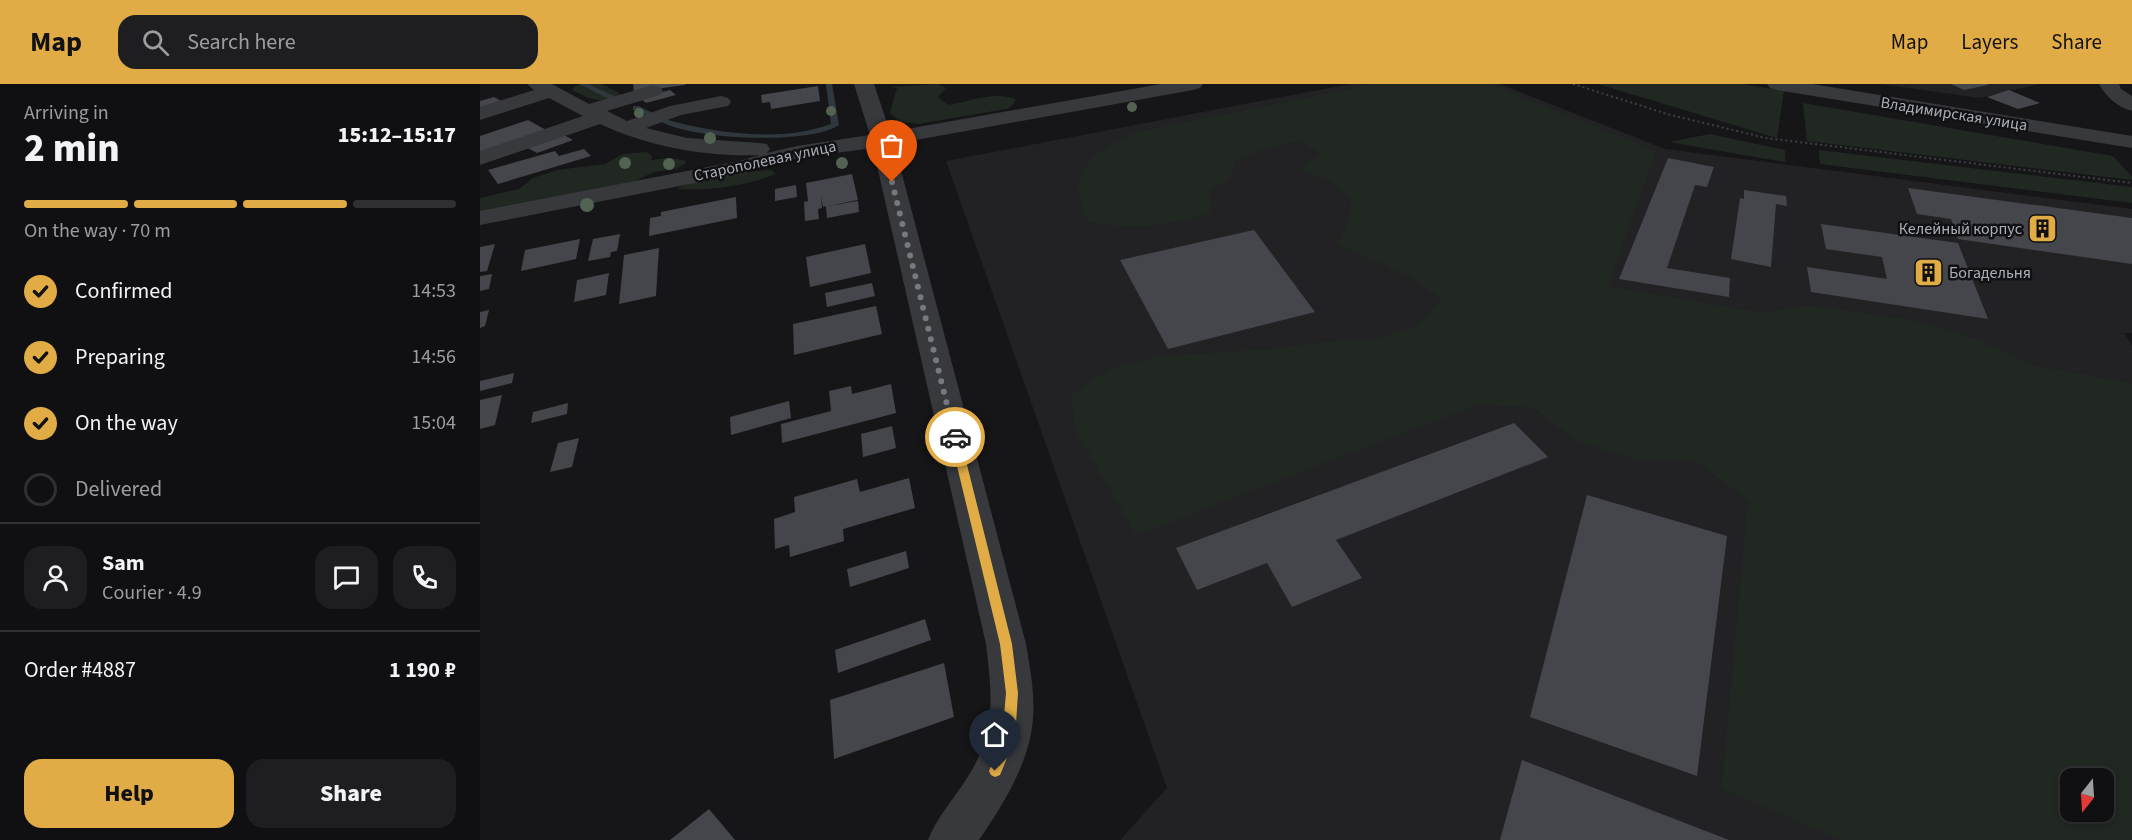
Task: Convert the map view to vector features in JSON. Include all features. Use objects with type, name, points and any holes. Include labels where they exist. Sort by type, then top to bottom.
[{"type":"street","points":[[864,84],[882,140],[1006,644],[1012,693],[1009,739],[988,787],[951,840]]},
{"type":"street","name":"Старополевая улица","points":[[480,218],[741,167],[797,152],[882,140],[1192,84]]},
{"type":"street","name":"Владимирская улица","points":[[1777,84],[2132,142]]},
{"type":"street","name":"Владимирская улица","points":[[1809,84],[1996,115],[2132,130]]},
{"type":"street","points":[[2109,84],[2113,92],[2132,105]]},
{"type":"street","points":[[498,100],[546,87],[602,116],[663,140],[710,148],[797,152]]},
{"type":"street","points":[[480,114],[546,87]]},
{"type":"street","points":[[480,158],[602,116],[648,96]]},
{"type":"street","points":[[535,124],[677,110],[721,102]]},
{"type":"street","points":[[568,137],[602,116]]},
{"type":"path","points":[[1573,84],[1667,114],[1766,138],[2132,183]]},
{"type":"shaded area","points":[[602,84],[621,94],[603,101],[572,90],[575,86]]},
{"type":"shaded area","points":[[938,84],[946,88],[938,97],[948,105],[990,96],[1016,99],[1011,107],[1006,109],[918,124],[900,122],[890,113],[897,88],[890,87]]},
{"type":"shaded area","points":[[1350,84],[1500,84],[1665,149],[2132,209],[2132,333],[2124,333],[2132,346],[2132,840],[1120,840],[1167,788],[946,161]]},
{"type":"shaded area","points":[[1374,84],[1489,84],[1656,151],[1608,286],[1763,313],[1809,305],[1918,321],[1973,338],[2036,366],[2132,383],[2132,840],[1840,840],[1722,788],[1748,500],[1696,461],[1634,459],[1575,440],[1534,408],[1479,404],[1136,535],[1076,431],[1070,396],[1109,369],[1161,356],[1376,339],[1418,325],[1441,299],[1411,277],[1338,244],[1348,221],[1352,198],[1330,181],[1299,169],[1321,154],[1300,140],[1266,148],[1236,161],[1231,177],[1210,191],[1212,213],[1151,225],[1122,226],[1088,222],[1079,191],[1079,181],[1083,171],[1104,149],[1141,131]]},
{"type":"shaded area","points":[[1598,84],[1742,84],[1784,91],[1777,138]]},
{"type":"shaded area","points":[[1881,84],[2040,84],[1979,98]]},
{"type":"shaded area","points":[[1803,103],[2113,156],[2132,177],[2132,180],[1807,141]]},
{"type":"shaded area","points":[[1710,134],[1785,150],[1785,162],[1669,142]]},
{"type":"shaded area","points":[[1819,150],[2132,187],[2132,203],[1820,164]]},
{"type":"shaded area","points":[[647,152],[652,156],[651,160],[669,158],[684,160],[686,163],[676,169],[654,172],[631,183],[480,216],[480,198],[519,189],[533,178],[557,170],[605,164],[623,154]]},
{"type":"shaded area","points":[[771,170],[776,174],[739,185],[677,189],[709,178]]},
{"type":"building","points":[[633,84],[685,84],[685,85],[634,92]]},
{"type":"building","points":[[1951,84],[1988,84],[1988,85],[1964,90]]},
{"type":"building","points":[[818,86],[820,101],[771,109],[770,102],[762,103],[761,95]]},
{"type":"building","points":[[670,90],[676,95],[646,103],[640,98]]},
{"type":"building","points":[[2009,90],[2040,103],[2018,109],[1987,97]]},
{"type":"building","points":[[494,97],[503,102],[480,109],[480,101]]},
{"type":"building","points":[[528,120],[548,131],[480,155],[480,136]]},
{"type":"building","points":[[562,134],[573,140],[537,153],[526,147]]},
{"type":"building","points":[[584,149],[591,156],[498,184],[488,170],[555,151],[559,156]]},
{"type":"building","points":[[1668,158],[1714,167],[1707,187],[1695,185],[1667,268],[1730,278],[1729,297],[1619,279]]},
{"type":"building","points":[[852,174],[858,200],[828,206],[858,201],[859,212],[827,218],[826,206],[823,207],[821,196],[822,208],[818,209],[819,219],[805,221],[804,202],[808,201],[806,183]]},
{"type":"building","points":[[796,185],[797,197],[775,201],[775,189]]},
{"type":"building","name":"Келейный корпус","points":[[1908,188],[2132,218],[2132,264],[1958,239],[1951,219],[1917,214]]},
{"type":"building","points":[[1744,190],[1786,196],[1787,206],[1776,204],[1771,267],[1731,259],[1740,198],[1744,199]]},
{"type":"building","points":[[736,197],[737,218],[649,236],[650,218],[661,216],[661,212]]},
{"type":"building","name":"Богадельня","points":[[1821,224],[1958,243],[1988,319],[1811,292],[1807,267],[1887,279],[1882,257],[1826,249]]},
{"type":"building","points":[[1254,230],[1315,312],[1168,349],[1120,260]]},
{"type":"building","points":[[620,234],[617,251],[611,252],[610,257],[588,261],[593,239]]},
{"type":"building","points":[[580,239],[576,259],[521,271],[525,250]]},
{"type":"building","points":[[495,244],[487,271],[480,272],[480,247]]},
{"type":"building","points":[[865,244],[871,273],[810,287],[806,257]]},
{"type":"building","points":[[659,248],[656,296],[619,304],[624,255]]},
{"type":"building","points":[[609,273],[606,295],[574,302],[577,280]]},
{"type":"building","points":[[492,274],[489,289],[480,291],[480,276]]},
{"type":"building","points":[[872,283],[875,296],[827,307],[825,293]]},
{"type":"building","points":[[876,306],[882,334],[794,355],[793,324]]},
{"type":"building","points":[[489,310],[485,326],[480,328],[480,312]]},
{"type":"building","points":[[514,373],[512,383],[480,391],[480,381]]},
{"type":"building","points":[[891,384],[896,413],[782,443],[781,424],[831,411],[829,391],[851,386],[852,394]]},
{"type":"building","points":[[502,395],[495,425],[480,429],[480,400]]},
{"type":"building","points":[[789,401],[791,418],[731,435],[730,417]]},
{"type":"building","points":[[568,403],[567,414],[531,423],[533,412]]},
{"type":"building","points":[[1514,423],[1548,457],[1336,540],[1362,578],[1292,607],[1267,563],[1197,590],[1176,548]]},
{"type":"building","points":[[892,426],[896,448],[863,457],[861,434]]},
{"type":"building","points":[[579,438],[572,467],[550,472],[558,443]]},
{"type":"building","points":[[909,478],[915,508],[843,529],[844,541],[790,557],[789,545],[775,549],[774,519],[795,512],[794,497],[857,479],[860,492]]},
{"type":"building","points":[[1587,495],[1727,536],[1697,776],[1530,717]]},
{"type":"building","points":[[906,551],[909,568],[850,587],[847,569]]},
{"type":"building","points":[[925,619],[931,640],[838,673],[835,650]]},
{"type":"building","points":[[944,663],[954,717],[834,759],[830,700]]},
{"type":"building","points":[[1522,760],[1729,840],[1500,840]]},
{"type":"building","points":[[709,809],[735,840],[670,840]]},
{"type":"waterway","points":[[582,84],[612,97]]},
{"type":"waterway","points":[[664,121],[724,134],[776,136],[820,131],[835,125],[829,84]]},
{"type":"waterway","points":[[636,108],[650,114]]},
{"type":"way so far","points":[[892,182],[955,437]]},
{"type":"place","name":"Келейный корпус","points":[[2043,229]]},
{"type":"place","name":"Богадельня","points":[[1928,273]]},
{"type":"route","points":[[955,437],[1006,644],[1012,693],[1009,739],[995,771]]}]
